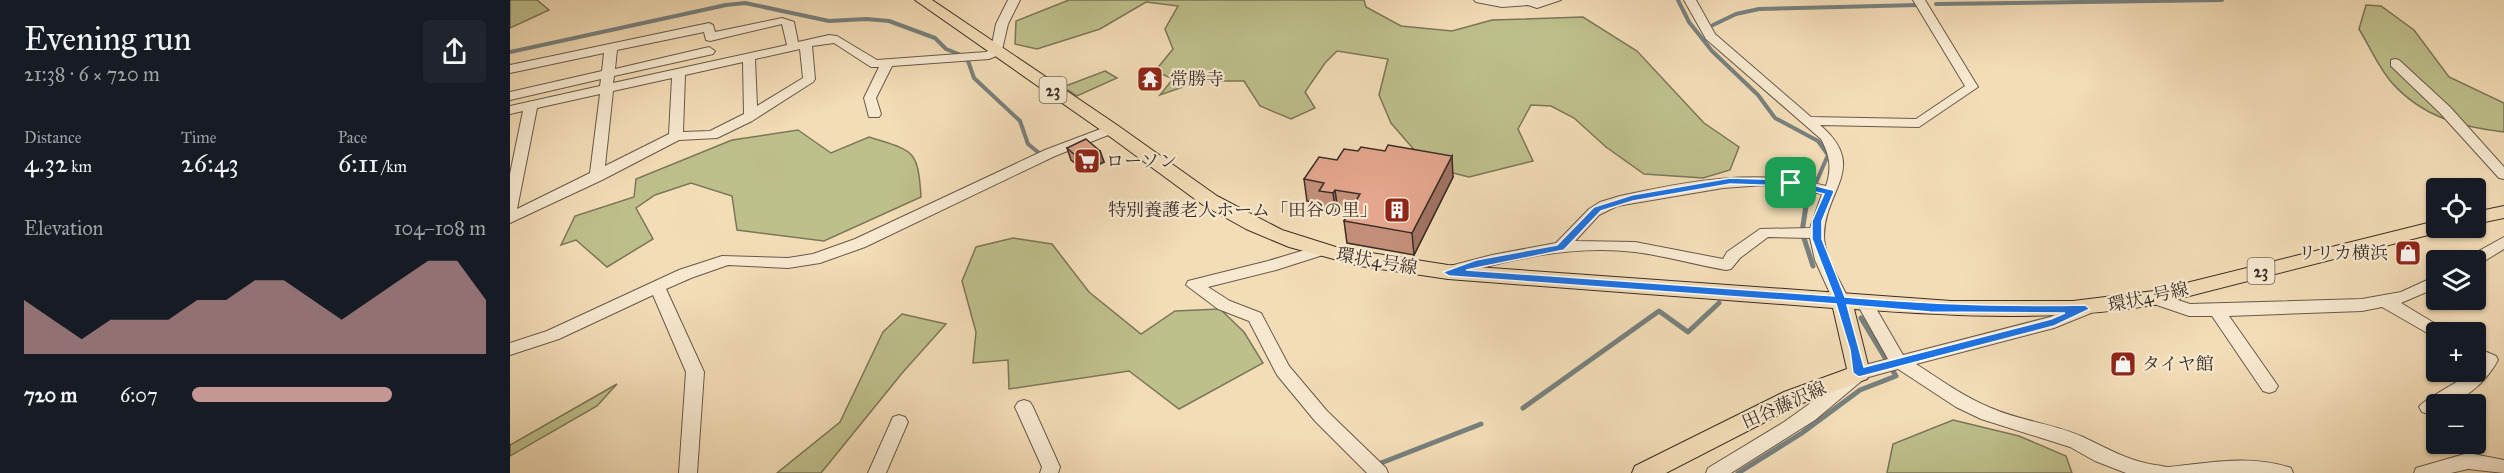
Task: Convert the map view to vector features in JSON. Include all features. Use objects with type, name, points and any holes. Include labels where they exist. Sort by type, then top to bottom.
[{"type":"main road","name":"環状4号線","points":[[922,0],[1111,129],[1220,207],[1273,235],[1318,251],[1382,264],[1449,272],[1954,309],[2085,309],[2111,307],[2154,298],[2426,230]]},
{"type":"main road","points":[[2486,216],[2504,212]]},
{"type":"main road","points":[[1841,300],[1859,373]]},
{"type":"main road","name":"田谷藤沢線","points":[[1656,470],[1792,398],[1859,373]]},
{"type":"street","points":[[510,110],[829,39],[837,40],[873,63],[989,55],[997,51],[1002,24],[1014,0]]},
{"type":"street","points":[[1480,0],[1502,4],[1530,1],[1537,5],[1555,0]]},
{"type":"street","points":[[1807,121],[1919,123],[1972,87],[1918,0]]},
{"type":"street","points":[[1449,272],[1476,263],[1560,248],[1634,247],[1726,265],[1732,256],[1765,232],[1806,233],[1817,221],[1819,189],[1837,173],[1839,161],[1834,148],[1826,137],[1710,36],[1693,1]]},
{"type":"street","points":[[510,218],[676,136],[712,135],[751,115],[809,79],[800,44],[788,22],[782,21],[710,37]]},
{"type":"street","points":[[510,69],[709,27],[708,65]]},
{"type":"street","points":[[597,177],[612,47]]},
{"type":"street","points":[[510,96],[709,51]]},
{"type":"street","points":[[749,56],[751,115]]},
{"type":"street","points":[[874,114],[870,98],[887,63]]},
{"type":"street","points":[[2395,63],[2445,110],[2504,175]]},
{"type":"street","points":[[676,136],[679,72]]},
{"type":"street","points":[[510,208],[531,106]]},
{"type":"street","points":[[510,349],[553,335],[685,274],[727,260],[788,263],[826,255],[860,243],[1050,153],[1111,129]]},
{"type":"street","points":[[1560,248],[1598,209],[1632,198],[1730,181],[1749,180],[1819,189]]},
{"type":"street","points":[[1806,233],[1824,260],[1841,300]]},
{"type":"street","points":[[2486,253],[2504,242]]},
{"type":"street","points":[[1318,251],[1271,266],[1194,285],[1224,304],[1255,317],[1283,370],[1321,416],[1379,473]]},
{"type":"street","points":[[2154,298],[2188,310],[2351,306],[2405,297],[2426,286]]},
{"type":"street","points":[[657,287],[695,372],[688,473]]},
{"type":"street","points":[[2385,301],[2426,326]]},
{"type":"street","points":[[1864,302],[1893,363],[1987,414],[2076,442],[2102,456],[2139,470],[2161,473]]},
{"type":"street","points":[[1715,473],[1782,435],[1840,392],[1859,373],[2054,322],[2085,309]]},
{"type":"street","points":[[2217,310],[2269,386]]},
{"type":"street","points":[[2454,394],[2471,382]]},
{"type":"street","points":[[1024,407],[1051,467],[1049,473]]},
{"type":"street","points":[[877,473],[899,423]]},
{"type":"street","points":[[2423,473],[2468,461],[2504,468]]},
{"type":"street","points":[[2174,473],[2210,468],[2255,468],[2284,473]]},
{"type":"green space","points":[[510,0],[537,0],[549,10],[510,28]]},
{"type":"green space","points":[[1069,0],[1364,0],[1366,7],[1401,26],[1452,31],[1492,20],[1583,17],[1637,51],[1704,123],[1739,147],[1730,170],[1703,178],[1644,174],[1606,147],[1574,118],[1551,106],[1531,105],[1518,129],[1533,161],[1469,177],[1429,167],[1391,123],[1379,95],[1388,59],[1337,51],[1325,63],[1305,92],[1315,108],[1291,119],[1260,106],[1244,81],[1200,81],[1160,95],[1173,79],[1155,71],[1173,49],[1165,29],[1178,6],[1146,2],[1100,29],[1037,49],[1015,44],[1016,21]]},
{"type":"green space","points":[[2366,5],[2381,6],[2414,30],[2449,77],[2504,103],[2504,132],[2458,123],[2430,112],[2417,105],[2393,84],[2383,72],[2359,29]]},
{"type":"green space","points":[[1105,71],[1117,78],[1077,96],[1063,87]]},
{"type":"green space","points":[[798,130],[831,153],[869,137],[904,149],[915,160],[921,197],[824,241],[737,230],[732,196],[691,183],[655,195],[636,208],[653,239],[607,267],[576,240],[561,245],[575,216],[634,197],[636,179],[732,140]]},
{"type":"green space","points":[[1013,238],[1052,244],[1089,292],[1141,334],[1175,311],[1220,309],[1244,332],[1263,363],[1179,409],[1129,371],[1009,389],[1008,360],[973,363],[976,332],[962,281],[976,247]]},
{"type":"green space","points":[[902,314],[946,324],[903,372],[821,473],[777,473],[840,422],[883,332]]},
{"type":"green space","points":[[617,384],[597,406],[510,456],[510,445]]},
{"type":"green space","points":[[1953,420],[2019,436],[2066,456],[2072,473],[1887,473],[1893,444]]},
{"type":"building","points":[[1086,139],[1100,151],[1081,160],[1067,148]]},
{"type":"building","points":[[1388,145],[1452,156],[1412,233],[1344,221],[1360,194],[1335,190],[1333,193],[1319,191],[1324,183],[1304,179],[1319,157],[1337,160],[1344,149],[1358,151],[1361,147],[1385,151]]},
{"type":"waterway","points":[[1678,0],[1689,22],[1712,51],[1758,95],[1775,118],[1818,141],[1828,155],[1805,208]]},
{"type":"waterway","points":[[1936,4],[2222,0]]},
{"type":"waterway","points":[[510,52],[726,5],[745,3],[829,21],[866,19],[889,21],[935,38],[946,49],[961,55],[968,61],[974,78],[1020,121],[1028,144],[1039,153]]},
{"type":"waterway","points":[[1713,25],[1736,14],[1759,9],[1918,5]]},
{"type":"waterway","points":[[1806,206],[1802,232],[1813,266]]},
{"type":"waterway","points":[[1523,408],[1659,311],[1688,332],[1719,303]]},
{"type":"waterway","points":[[1738,473],[1802,433],[1860,390],[1896,376],[1861,318]]},
{"type":"waterway","points":[[1381,463],[1481,424]]},
{"type":"place","name":"常勝寺","points":[[1150,79]]},
{"type":"place","name":"ローソン","points":[[1087,161]]},
{"type":"place","name":"特別養護老人ホーム「田谷の里」","points":[[1397,210]]},
{"type":"place","name":"リリカ横浜","points":[[2408,253]]},
{"type":"place","name":"タイヤ館","points":[[2123,364]]},
{"type":"route","points":[[1791,183],[1730,181],[1632,198],[1598,209],[1560,248],[1476,263],[1449,272],[1841,300],[1859,373],[2054,322],[2085,309],[1930,308],[1841,300],[1817,239],[1817,221],[1830,192],[1791,183]]}]
